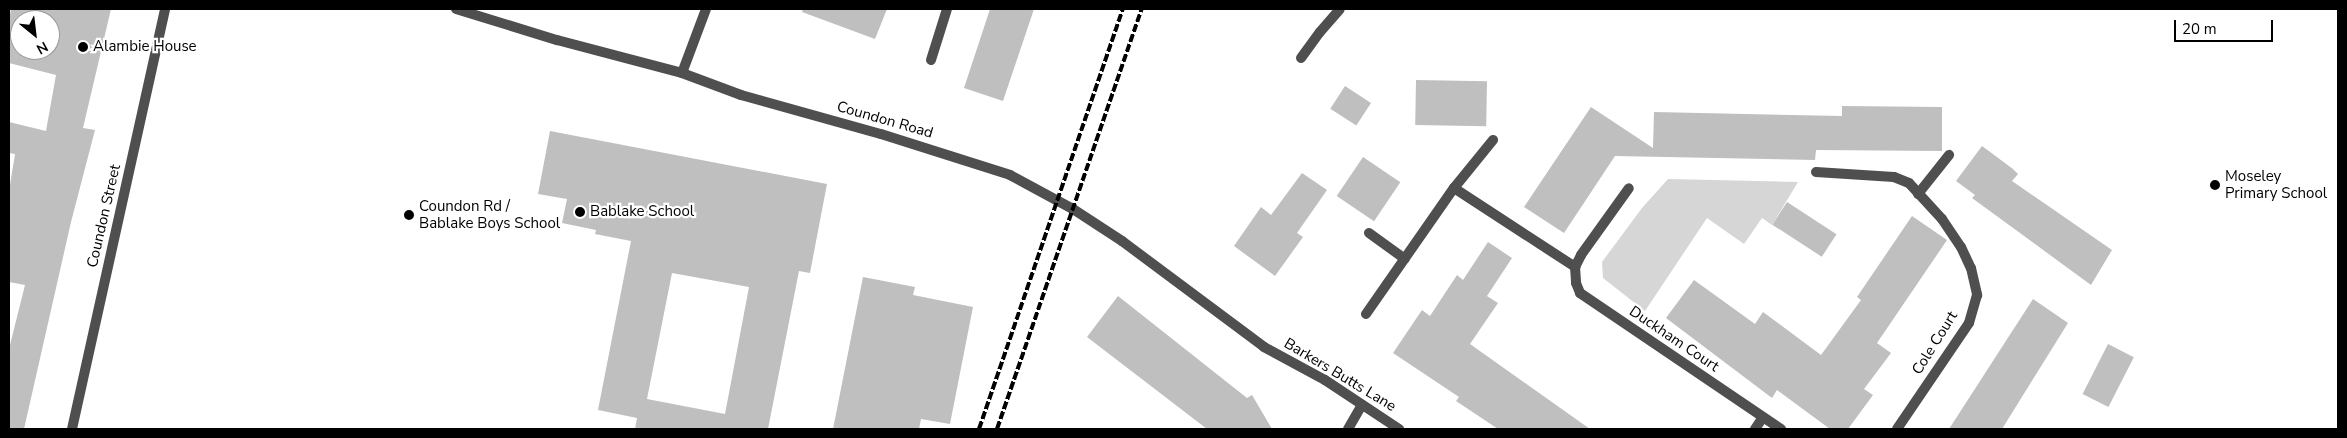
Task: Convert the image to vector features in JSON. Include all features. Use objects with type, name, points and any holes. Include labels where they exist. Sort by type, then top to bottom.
[{"type":"street","name":"Coundon Street","points":[[72,429],[165,9]]},
{"type":"street","name":"Coundon Road","points":[[456,9],[557,40],[682,73],[740,95],[881,134],[1010,175],[1073,209],[1122,241],[1264,347]]},
{"type":"street","points":[[682,73],[706,9]]},
{"type":"street","points":[[931,60],[946,9]]},
{"type":"street","points":[[1300,58],[1337,10]]},
{"type":"street","points":[[1366,314],[1454,188],[1493,140]]},
{"type":"street","points":[[1918,194],[1949,156]]},
{"type":"street","name":"Cole Court","points":[[1816,172],[1894,177],[1909,183],[1942,219],[1962,247],[1971,268],[1977,295],[1969,323],[1897,429]]},
{"type":"street","points":[[1454,188],[1575,267],[1581,255],[1629,188]]},
{"type":"street","points":[[1369,233],[1405,259]]},
{"type":"street","name":"Duckham Court","points":[[1575,267],[1576,283],[1580,294],[1763,417]]},
{"type":"street","name":"Barkers Butts Lane","points":[[1264,347],[1325,380],[1399,429]]},
{"type":"street","points":[[1348,429],[1362,405]]},
{"type":"street","points":[[1755,429],[1763,417],[1781,429]]},
{"type":"shaded area","points":[[1668,179],[1798,182],[1772,225],[1762,218],[1744,244],[1707,218],[1645,311],[1603,278],[1602,262],[1642,208]]},
{"type":"building","points":[[11,9],[111,9],[83,128],[95,130],[71,222],[24,429],[9,429],[9,349],[25,285],[9,282],[9,191],[15,154],[9,153],[9,122],[46,131],[56,75],[9,63],[10,14],[10,60],[60,60],[60,10]]},
{"type":"building","points":[[803,9],[887,9],[875,39],[802,12]]},
{"type":"building","points":[[990,9],[1034,9],[1003,101],[964,88]]},
{"type":"building","points":[[1416,80],[1487,81],[1486,126],[1415,125]]},
{"type":"building","points":[[1345,86],[1371,103],[1356,126],[1330,109]]},
{"type":"building","points":[[1842,106],[1942,107],[1942,151],[1816,150],[1815,160],[1615,156],[1564,233],[1524,207],[1591,107],[1653,148],[1654,112],[1842,116]]},
{"type":"building","points":[[550,131],[827,184],[810,273],[799,271],[768,429],[635,429],[637,418],[598,410],[631,241],[595,234],[596,230],[562,223],[567,199],[538,194]],"holes":[[[672,273],[749,287],[725,414],[647,399]]]},
{"type":"building","points":[[1982,146],[2018,174],[2012,181],[2112,250],[2091,285],[1972,198],[1975,195],[1956,181]]},
{"type":"building","points":[[1363,157],[1400,182],[1374,221],[1337,196]]},
{"type":"building","points":[[1302,173],[1327,190],[1297,233],[1303,237],[1275,276],[1234,246],[1261,207],[1271,215]]},
{"type":"building","points":[[1787,202],[1836,234],[1822,257],[1772,225]]},
{"type":"building","points":[[1912,216],[1947,240],[1877,343],[1891,353],[1864,389],[1873,395],[1848,429],[1830,429],[1777,390],[1772,398],[1666,318],[1694,280],[1755,324],[1763,312],[1821,355],[1861,300],[1857,297]]},
{"type":"building","points":[[1488,242],[1512,258],[1487,296],[1498,303],[1470,344],[1590,429],[1498,429],[1456,401],[1459,397],[1393,353],[1422,310],[1430,316],[1457,275],[1463,280]]},
{"type":"building","points":[[863,277],[915,287],[913,295],[973,307],[950,424],[921,419],[919,429],[833,429]]},
{"type":"building","points":[[1118,296],[1247,398],[1252,395],[1272,429],[1207,429],[1087,337]]},
{"type":"building","points":[[2033,299],[2068,323],[2002,429],[1949,429]]},
{"type":"building","points":[[2108,344],[2134,357],[2108,407],[2083,394]]},
{"type":"railway","points":[[979,429],[1123,9]]},
{"type":"railway","points":[[997,429],[1142,9]]},
{"type":"place","name":"Alambie House","points":[[83,47]]},
{"type":"place","name":"Moseley Primary School","points":[[2215,185]]},
{"type":"place","name":"Bablake School","points":[[580,212]]},
{"type":"place","name":"Coundon Rd / Bablake Boys School","points":[[409,215]]}]
